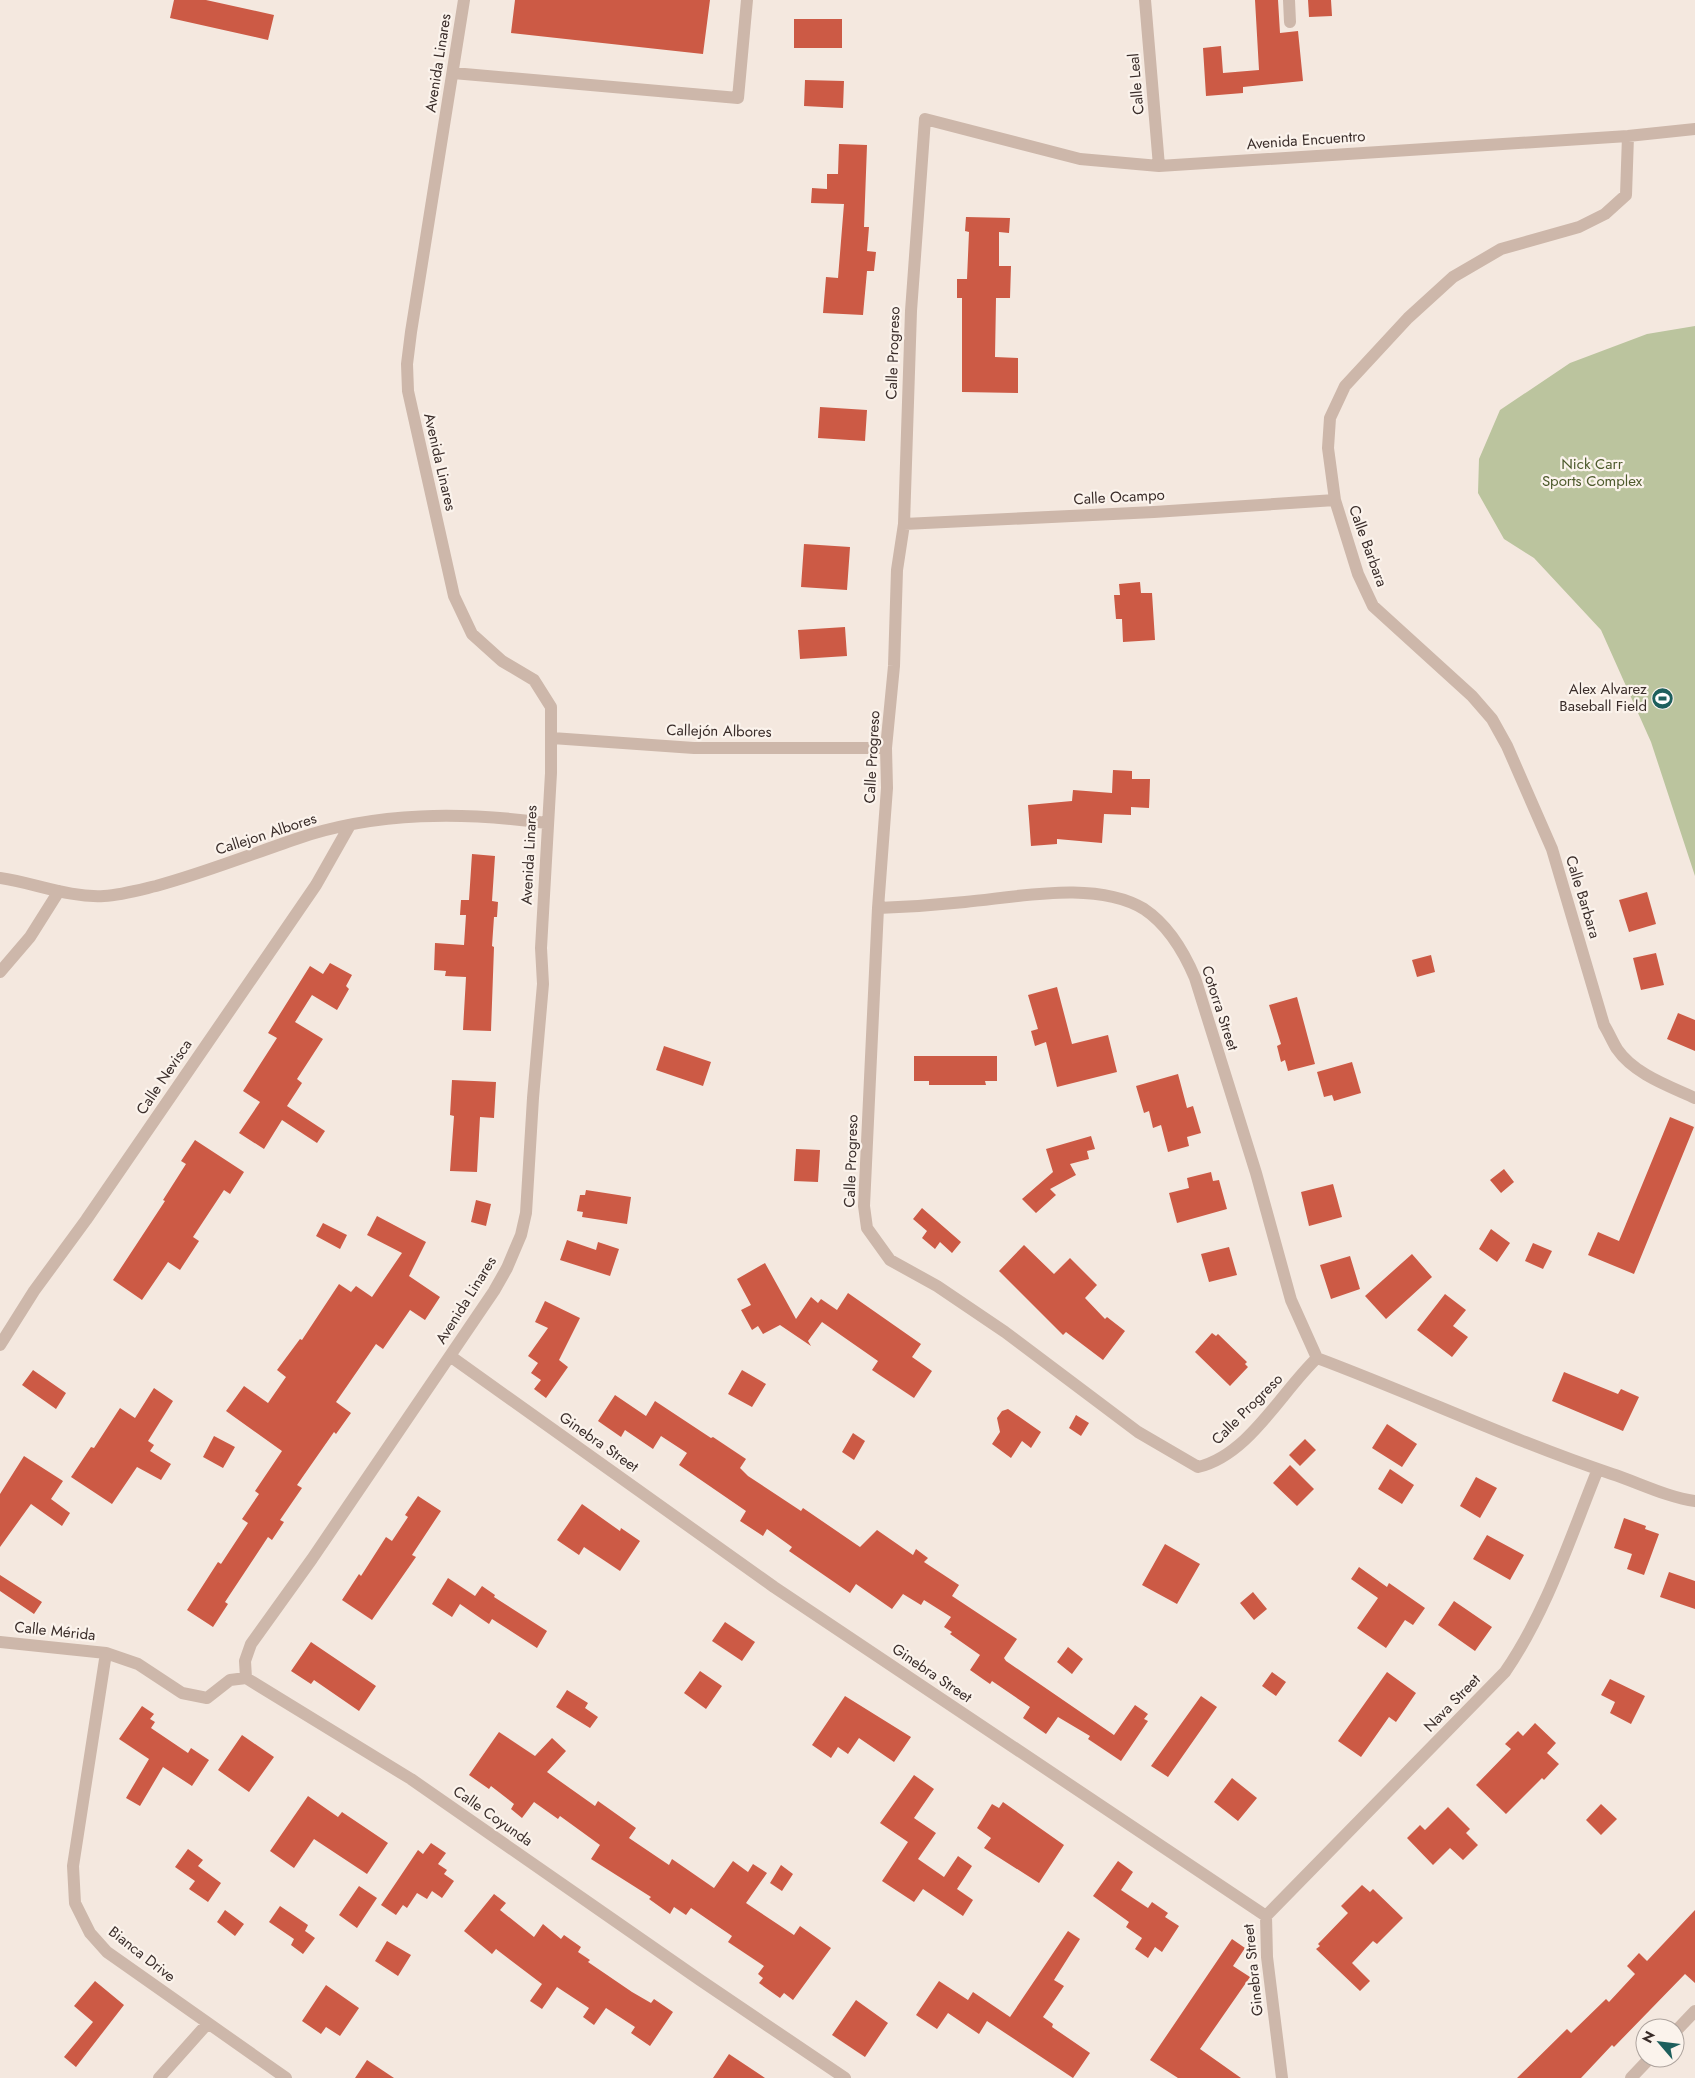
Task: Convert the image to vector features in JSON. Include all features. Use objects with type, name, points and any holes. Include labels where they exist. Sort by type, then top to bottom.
[{"type":"street","name":"Avenida Linares","points":[[246,1678],[245,1661],[251,1644],[312,1559],[450,1356],[507,1268],[521,1235],[526,1213],[533,1098],[543,984],[541,948],[552,738],[551,708],[534,680],[502,661],[472,634],[454,596],[408,391],[407,364],[410,332],[464,0]]},
{"type":"street","points":[[453,73],[738,98],[747,0]]},
{"type":"street","name":"Calle Leal","points":[[1146,0],[1159,166]]},
{"type":"street","points":[[1289,0],[1290,22]]},
{"type":"street","name":"Avenida Encuentro","points":[[925,119],[1080,159],[1159,166],[1628,136],[1695,129]]},
{"type":"street","name":"Calle Progreso","points":[[925,119],[911,311],[904,524],[897,570],[894,666],[886,748],[887,788],[878,908],[864,1206],[867,1228],[890,1260],[937,1286],[1005,1332],[1138,1432],[1198,1466],[1214,1463],[1245,1438],[1286,1396],[1317,1358]]},
{"type":"street","name":"Calle Barbara","points":[[1628,136],[1626,195],[1605,214],[1578,227],[1501,249],[1453,277],[1408,318],[1345,386],[1330,418],[1328,448],[1335,500],[1358,574],[1373,606],[1472,696],[1492,719],[1507,746],[1552,849],[1604,1025],[1618,1050],[1634,1066],[1652,1078],[1695,1098]]},
{"type":"street","name":"Calle Ocampo","points":[[904,524],[1154,512],[1335,500]]},
{"type":"street","name":"Callejón Albores","points":[[552,738],[694,748],[886,748]]},
{"type":"street","name":"Callejon Albores","points":[[0,878],[25,881],[84,897],[106,896],[135,891],[242,859],[298,838],[350,824],[384,819],[446,815],[499,817],[547,823]]},
{"type":"street","name":"Calle Nevisca","points":[[0,1345],[34,1292],[86,1220],[316,885],[350,824]]},
{"type":"street","points":[[0,972],[30,937],[59,891]]},
{"type":"street","name":"Cotorra Street","points":[[878,908],[1078,893],[1113,897],[1143,909],[1166,928],[1186,959],[1195,978],[1256,1173],[1292,1300],[1317,1358]]},
{"type":"street","name":"Ginebra Street","points":[[450,1356],[774,1587],[1266,1916],[1267,1957],[1282,2078]]},
{"type":"street","points":[[1317,1358],[1435,1404],[1498,1432],[1598,1469],[1695,1501]]},
{"type":"street","name":"Nava Street","points":[[1266,1916],[1504,1672],[1524,1643],[1540,1614],[1598,1469]]},
{"type":"street","name":"Calle Mérida","points":[[0,1642],[106,1653]]},
{"type":"street","points":[[106,1653],[138,1664],[182,1693],[207,1698],[230,1680],[246,1678]]},
{"type":"street","name":"Bianca Drive","points":[[106,1653],[77,1827],[73,1866],[75,1903],[90,1933],[108,1952],[286,2078]]},
{"type":"street","name":"Calle Coyunda","points":[[246,1678],[411,1779],[700,1980],[845,2078]]},
{"type":"street","points":[[1685,2022],[1695,2011]]},
{"type":"street","points":[[159,2078],[208,2023]]},
{"type":"street","points":[[1630,2078],[1640,2068]]},
{"type":"green space","name":"Nick Carr Sports Complex","points":[[1695,326],[1695,876],[1651,742],[1601,630],[1534,558],[1504,539],[1478,493],[1479,459],[1500,410],[1570,363],[1647,334]]},
{"type":"building","points":[[174,0],[206,0],[274,15],[268,40],[170,18]]},
{"type":"building","points":[[515,0],[710,0],[703,54],[511,33]]},
{"type":"building","points":[[1255,0],[1278,0],[1280,33],[1298,31],[1303,81],[1243,87],[1243,93],[1206,96],[1203,48],[1221,46],[1223,73],[1259,70]]},
{"type":"building","points":[[1308,0],[1331,0],[1332,16],[1309,17]]},
{"type":"building","points":[[794,19],[842,19],[842,48],[794,48]]},
{"type":"building","points":[[805,80],[844,81],[843,108],[804,106]]},
{"type":"building","points":[[839,144],[867,145],[864,227],[869,227],[867,251],[876,252],[874,271],[867,271],[863,315],[823,313],[826,277],[838,278],[844,204],[811,203],[812,188],[827,189],[827,174],[838,174]]},
{"type":"building","points":[[966,217],[1010,218],[1009,233],[999,232],[999,266],[1011,266],[1010,298],[996,298],[995,357],[1018,358],[1018,393],[962,392],[962,298],[957,298],[957,279],[967,279],[969,232],[965,231]]},
{"type":"building","points":[[820,407],[867,410],[865,441],[818,438]]},
{"type":"building","points":[[804,544],[850,547],[847,590],[801,587]]},
{"type":"building","points":[[1140,582],[1141,593],[1152,593],[1155,640],[1123,642],[1122,619],[1116,619],[1114,595],[1120,595],[1119,584]]},
{"type":"building","points":[[845,627],[847,656],[800,659],[798,630]]},
{"type":"building","points":[[1113,770],[1132,771],[1132,779],[1150,779],[1149,808],[1131,807],[1131,815],[1104,814],[1102,843],[1057,839],[1057,844],[1031,846],[1028,805],[1072,801],[1073,790],[1112,793]]},
{"type":"building","points":[[472,854],[495,856],[492,901],[498,902],[497,917],[494,917],[492,946],[494,947],[491,1031],[463,1030],[466,977],[445,976],[446,971],[434,970],[435,943],[464,945],[466,915],[460,915],[461,900],[469,900]]},
{"type":"building","points":[[1647,892],[1656,924],[1629,932],[1619,900]]},
{"type":"building","points":[[1656,953],[1664,985],[1641,990],[1633,958]]},
{"type":"building","points":[[1431,955],[1435,972],[1417,977],[1412,960]]},
{"type":"building","points":[[330,963],[352,975],[346,986],[349,989],[337,1010],[312,995],[295,1022],[323,1039],[297,1079],[302,1083],[287,1106],[325,1131],[317,1143],[282,1120],[264,1149],[239,1133],[260,1102],[243,1091],[277,1038],[268,1033],[310,966],[323,974]]},
{"type":"building","points":[[1057,987],[1072,1044],[1108,1035],[1117,1072],[1057,1087],[1046,1042],[1035,1046],[1031,1031],[1038,1029],[1028,995]]},
{"type":"building","points":[[1297,997],[1315,1064],[1288,1071],[1285,1060],[1281,1062],[1277,1046],[1281,1044],[1269,1005]]},
{"type":"building","points":[[1678,1013],[1695,1020],[1695,1051],[1667,1039]]},
{"type":"building","points":[[664,1046],[711,1062],[703,1086],[656,1070]]},
{"type":"building","points":[[914,1056],[997,1056],[997,1081],[985,1081],[986,1085],[929,1085],[929,1081],[914,1081]]},
{"type":"building","points":[[1352,1062],[1361,1093],[1334,1101],[1332,1095],[1324,1097],[1317,1072]]},
{"type":"building","points":[[1178,1074],[1187,1108],[1193,1106],[1201,1133],[1187,1137],[1189,1146],[1168,1152],[1161,1125],[1153,1128],[1149,1111],[1144,1113],[1136,1086]]},
{"type":"building","points":[[452,1080],[496,1082],[494,1118],[480,1117],[477,1172],[450,1171],[454,1116],[450,1115]]},
{"type":"building","points":[[1670,1117],[1694,1127],[1634,1274],[1588,1255],[1598,1232],[1619,1241]]},
{"type":"building","points":[[1091,1136],[1095,1149],[1087,1151],[1089,1159],[1070,1164],[1076,1175],[1050,1189],[1056,1195],[1036,1213],[1022,1199],[1053,1172],[1046,1149]]},
{"type":"building","points":[[195,1140],[244,1172],[230,1194],[224,1190],[193,1237],[199,1241],[180,1270],[168,1262],[142,1300],[113,1280],[165,1201],[163,1200],[186,1164],[181,1161]]},
{"type":"building","points":[[796,1149],[820,1150],[818,1182],[794,1181]]},
{"type":"building","points":[[1504,1169],[1514,1182],[1501,1193],[1490,1180]]},
{"type":"building","points":[[1211,1172],[1213,1181],[1219,1180],[1227,1209],[1177,1223],[1169,1193],[1189,1188],[1187,1178]]},
{"type":"building","points":[[1333,1184],[1342,1217],[1309,1226],[1301,1192]]},
{"type":"building","points":[[586,1190],[631,1197],[627,1224],[582,1217],[583,1212],[577,1211],[580,1195],[585,1195]]},
{"type":"building","points":[[476,1200],[491,1204],[486,1226],[471,1222]]},
{"type":"building","points":[[922,1208],[961,1242],[952,1253],[940,1242],[935,1249],[922,1238],[927,1231],[913,1219]]},
{"type":"building","points":[[377,1216],[426,1242],[409,1276],[440,1297],[425,1320],[410,1310],[383,1349],[376,1344],[336,1402],[351,1413],[336,1434],[334,1432],[297,1485],[302,1488],[280,1520],[284,1522],[272,1540],[268,1537],[225,1602],[228,1604],[213,1627],[187,1610],[218,1562],[221,1564],[248,1523],[242,1519],[259,1494],[255,1491],[282,1451],[226,1411],[244,1386],[268,1403],[286,1377],[277,1370],[300,1339],[302,1340],[339,1284],[351,1292],[356,1286],[372,1297],[402,1253],[367,1235]]},
{"type":"building","points":[[323,1223],[347,1235],[340,1249],[316,1236]]},
{"type":"building","points":[[1491,1229],[1510,1243],[1497,1262],[1479,1249]]},
{"type":"building","points":[[567,1240],[596,1250],[598,1242],[619,1249],[610,1276],[560,1260]]},
{"type":"building","points":[[1533,1243],[1552,1251],[1543,1269],[1525,1261]]},
{"type":"building","points":[[1024,1245],[1054,1274],[1070,1258],[1097,1285],[1085,1298],[1105,1319],[1107,1317],[1125,1331],[1103,1360],[1066,1332],[1063,1335],[999,1271]]},
{"type":"building","points":[[1229,1247],[1237,1275],[1209,1282],[1201,1254]]},
{"type":"building","points":[[1412,1254],[1432,1277],[1386,1319],[1365,1296]]},
{"type":"building","points":[[1350,1256],[1360,1289],[1331,1299],[1320,1265]]},
{"type":"building","points":[[765,1263],[796,1319],[811,1297],[818,1303],[821,1299],[837,1310],[848,1293],[921,1344],[912,1357],[932,1371],[914,1398],[872,1370],[878,1361],[822,1322],[808,1341],[811,1346],[780,1325],[763,1334],[758,1326],[752,1330],[741,1310],[751,1305],[737,1279]]},
{"type":"building","points":[[1445,1294],[1466,1310],[1453,1326],[1468,1337],[1452,1357],[1417,1330]]},
{"type":"building","points":[[545,1301],[580,1318],[559,1360],[568,1367],[546,1398],[534,1389],[541,1380],[531,1373],[538,1363],[528,1356],[548,1328],[535,1322]]},
{"type":"building","points":[[1212,1333],[1216,1336],[1218,1334],[1247,1362],[1245,1364],[1248,1367],[1230,1386],[1195,1352]]},
{"type":"building","points":[[33,1370],[66,1393],[56,1409],[22,1385]]},
{"type":"building","points":[[742,1370],[766,1384],[752,1407],[728,1394]]},
{"type":"building","points":[[1564,1372],[1618,1394],[1621,1389],[1639,1397],[1623,1431],[1552,1401]]},
{"type":"building","points":[[154,1388],[173,1401],[148,1441],[154,1445],[150,1451],[171,1464],[161,1480],[137,1467],[112,1504],[71,1477],[91,1447],[94,1448],[120,1408],[135,1418]]},
{"type":"building","points":[[615,1395],[646,1416],[655,1401],[746,1459],[740,1468],[748,1476],[801,1511],[803,1508],[860,1547],[877,1530],[913,1555],[916,1549],[928,1558],[924,1562],[959,1585],[952,1596],[1017,1639],[1004,1658],[1006,1661],[1114,1735],[1135,1705],[1148,1714],[1144,1719],[1148,1721],[1121,1761],[1088,1739],[1090,1736],[1058,1717],[1046,1734],[1023,1718],[1030,1707],[992,1681],[990,1684],[970,1670],[980,1655],[950,1634],[952,1632],[944,1627],[951,1617],[924,1600],[921,1605],[903,1594],[892,1609],[856,1584],[850,1593],[789,1551],[792,1547],[767,1529],[763,1536],[740,1521],[746,1511],[679,1465],[687,1453],[661,1436],[653,1449],[625,1430],[621,1437],[598,1421]]},
{"type":"building","points":[[1008,1409],[1041,1432],[1031,1448],[1022,1441],[1011,1458],[992,1444],[1000,1432],[997,1418],[1002,1411]]},
{"type":"building","points":[[1076,1415],[1089,1423],[1081,1436],[1069,1428]]},
{"type":"building","points":[[1387,1424],[1417,1444],[1402,1467],[1372,1448]]},
{"type":"building","points":[[853,1433],[865,1441],[854,1460],[842,1452]]},
{"type":"building","points":[[214,1436],[235,1447],[223,1468],[203,1457]]},
{"type":"building","points":[[1305,1439],[1316,1450],[1300,1466],[1289,1455]]},
{"type":"building","points":[[24,1456],[63,1481],[51,1499],[70,1513],[62,1526],[31,1504],[0,1547],[0,1494]]},
{"type":"building","points":[[1290,1465],[1314,1489],[1297,1506],[1273,1483]]},
{"type":"building","points":[[1390,1469],[1414,1485],[1402,1504],[1378,1489]]},
{"type":"building","points":[[1476,1477],[1497,1488],[1480,1518],[1460,1506]]},
{"type":"building","points":[[418,1496],[441,1511],[412,1555],[416,1557],[372,1620],[342,1600],[359,1574],[361,1576],[386,1537],[392,1541],[408,1517],[405,1515]]},
{"type":"building","points":[[582,1504],[620,1531],[621,1528],[640,1541],[620,1571],[584,1547],[579,1555],[557,1540]]},
{"type":"building","points":[[1624,1518],[1646,1526],[1645,1529],[1659,1534],[1644,1575],[1627,1569],[1632,1554],[1614,1548]]},
{"type":"building","points":[[1487,1535],[1524,1555],[1510,1580],[1473,1559]]},
{"type":"building","points":[[1165,1544],[1200,1564],[1177,1604],[1142,1585]]},
{"type":"building","points":[[1359,1567],[1387,1587],[1389,1583],[1425,1608],[1413,1625],[1405,1620],[1386,1648],[1357,1628],[1378,1598],[1351,1579]]},
{"type":"building","points":[[1669,1572],[1695,1581],[1695,1609],[1660,1597]]},
{"type":"building","points":[[0,1575],[42,1602],[34,1614],[0,1591]]},
{"type":"building","points":[[448,1578],[475,1596],[482,1586],[495,1595],[494,1597],[547,1631],[537,1648],[492,1619],[489,1624],[460,1604],[452,1617],[432,1604]]},
{"type":"building","points":[[1253,1592],[1267,1609],[1254,1620],[1240,1603]]},
{"type":"building","points":[[1454,1601],[1492,1627],[1475,1651],[1438,1625]]},
{"type":"building","points":[[725,1622],[755,1642],[742,1661],[712,1641]]},
{"type":"building","points":[[311,1642],[376,1686],[359,1711],[314,1680],[311,1684],[291,1671]]},
{"type":"building","points":[[1068,1647],[1083,1659],[1072,1674],[1057,1662]]},
{"type":"building","points":[[700,1671],[722,1686],[706,1709],[684,1693]]},
{"type":"building","points":[[1272,1672],[1286,1682],[1276,1696],[1262,1686]]},
{"type":"building","points":[[1387,1672],[1416,1693],[1396,1722],[1389,1717],[1361,1757],[1338,1741]]},
{"type":"building","points":[[1610,1679],[1645,1696],[1631,1724],[1610,1713],[1615,1702],[1601,1695]]},
{"type":"building","points":[[567,1690],[588,1703],[585,1708],[598,1717],[590,1728],[556,1707]]},
{"type":"building","points":[[845,1696],[911,1737],[894,1762],[859,1738],[848,1754],[838,1747],[831,1758],[812,1745]]},
{"type":"building","points":[[1201,1696],[1217,1707],[1168,1777],[1151,1766]]},
{"type":"building","points":[[142,1706],[154,1714],[150,1719],[155,1722],[151,1728],[188,1753],[191,1748],[209,1760],[192,1786],[163,1767],[140,1806],[126,1798],[149,1759],[119,1739]]},
{"type":"building","points":[[1535,1723],[1556,1743],[1547,1753],[1559,1764],[1506,1814],[1476,1785],[1511,1749],[1505,1744],[1518,1731],[1523,1736]]},
{"type":"building","points":[[499,1732],[535,1756],[552,1738],[566,1751],[547,1772],[595,1806],[598,1801],[636,1828],[629,1838],[669,1865],[672,1859],[714,1888],[733,1861],[748,1872],[753,1864],[767,1873],[746,1903],[794,1935],[800,1926],[831,1948],[793,2000],[784,1993],[780,1998],[759,1983],[763,1978],[758,1974],[764,1966],[728,1942],[732,1936],[691,1908],[686,1915],[674,1907],[670,1914],[649,1899],[651,1897],[591,1859],[600,1845],[560,1816],[558,1819],[534,1802],[522,1818],[511,1809],[514,1804],[491,1786],[489,1789],[469,1775]]},
{"type":"building","points":[[242,1735],[274,1757],[249,1792],[218,1770]]},
{"type":"building","points":[[914,1775],[934,1789],[914,1818],[936,1833],[918,1859],[944,1877],[958,1856],[972,1866],[957,1889],[973,1900],[963,1916],[923,1889],[914,1902],[882,1881],[908,1842],[880,1823]]},
{"type":"building","points":[[1232,1778],[1257,1798],[1238,1821],[1214,1802]]},
{"type":"building","points":[[308,1796],[338,1817],[342,1812],[388,1843],[367,1874],[314,1839],[294,1868],[270,1851]]},
{"type":"building","points":[[1003,1802],[1064,1845],[1039,1883],[984,1848],[991,1838],[977,1828],[992,1804],[999,1808]]},
{"type":"building","points":[[1601,1804],[1617,1819],[1601,1835],[1586,1820]]},
{"type":"building","points":[[1448,1807],[1470,1829],[1466,1833],[1478,1845],[1463,1860],[1450,1848],[1433,1865],[1407,1838],[1420,1825],[1425,1830]]},
{"type":"building","points":[[431,1843],[446,1853],[438,1864],[447,1870],[444,1874],[454,1881],[442,1898],[432,1891],[427,1899],[417,1893],[407,1908],[403,1905],[396,1915],[381,1905],[418,1850],[423,1854]]},
{"type":"building","points":[[188,1849],[203,1860],[198,1866],[221,1883],[208,1902],[189,1889],[195,1881],[175,1867]]},
{"type":"building","points":[[1118,1861],[1133,1872],[1121,1890],[1148,1908],[1152,1902],[1168,1913],[1165,1917],[1179,1926],[1162,1952],[1155,1947],[1148,1958],[1135,1949],[1142,1938],[1126,1927],[1129,1922],[1093,1896]]},
{"type":"building","points":[[781,1865],[793,1874],[782,1891],[770,1883]]},
{"type":"building","points":[[1362,1885],[1370,1892],[1373,1889],[1403,1918],[1377,1944],[1373,1941],[1352,1963],[1370,1981],[1360,1991],[1316,1949],[1320,1946],[1318,1944],[1348,1913],[1341,1906]]},
{"type":"building","points":[[359,1886],[377,1898],[357,1928],[339,1915]]},
{"type":"building","points":[[494,1894],[506,1903],[500,1910],[534,1937],[543,1924],[561,1939],[564,1935],[581,1947],[578,1952],[590,1960],[588,1962],[632,1992],[651,2003],[654,1999],[673,2012],[650,2046],[631,2033],[635,2027],[606,2008],[594,2025],[583,2017],[589,2008],[557,1987],[542,2009],[530,2001],[542,1984],[496,1949],[492,1954],[464,1931]]},
{"type":"building","points":[[280,1906],[308,1925],[305,1931],[315,1938],[303,1954],[291,1945],[294,1939],[269,1922]]},
{"type":"building","points":[[225,1910],[244,1924],[235,1936],[217,1922]]},
{"type":"building","points":[[1695,1910],[1695,1983],[1685,1974],[1642,2018],[1635,2018],[1635,2025],[1614,2047],[1612,2045],[1581,2078],[1517,2078],[1567,2029],[1571,2033],[1606,1999],[1609,2002],[1635,1974],[1627,1966],[1639,1953],[1647,1961]]},
{"type":"building","points":[[1068,1931],[1080,1939],[1054,1980],[1064,1986],[1043,2017],[1053,2024],[1052,2027],[1090,2053],[1073,2078],[987,2021],[979,2034],[948,2013],[937,2029],[916,2015],[939,1981],[968,2000],[973,1992],[1010,2017]]},
{"type":"building","points":[[1232,1939],[1245,1948],[1233,1966],[1250,1977],[1200,2049],[1241,2078],[1178,2078],[1150,2060]]},
{"type":"building","points":[[387,1941],[411,1955],[398,1976],[375,1961]]},
{"type":"building","points":[[95,1981],[124,2005],[76,2067],[64,2057],[93,2022],[74,2006]]},
{"type":"building","points":[[326,1985],[359,2008],[340,2036],[326,2027],[321,2034],[302,2021]]},
{"type":"building","points":[[856,2000],[888,2023],[865,2057],[832,2035]]},
{"type":"building","points":[[729,2054],[765,2078],[713,2078]]},
{"type":"building","points":[[367,2060],[394,2078],[355,2078]]},
{"type":"place","name":"Alex Alvarez Baseball Field","points":[[1663,698]]}]
